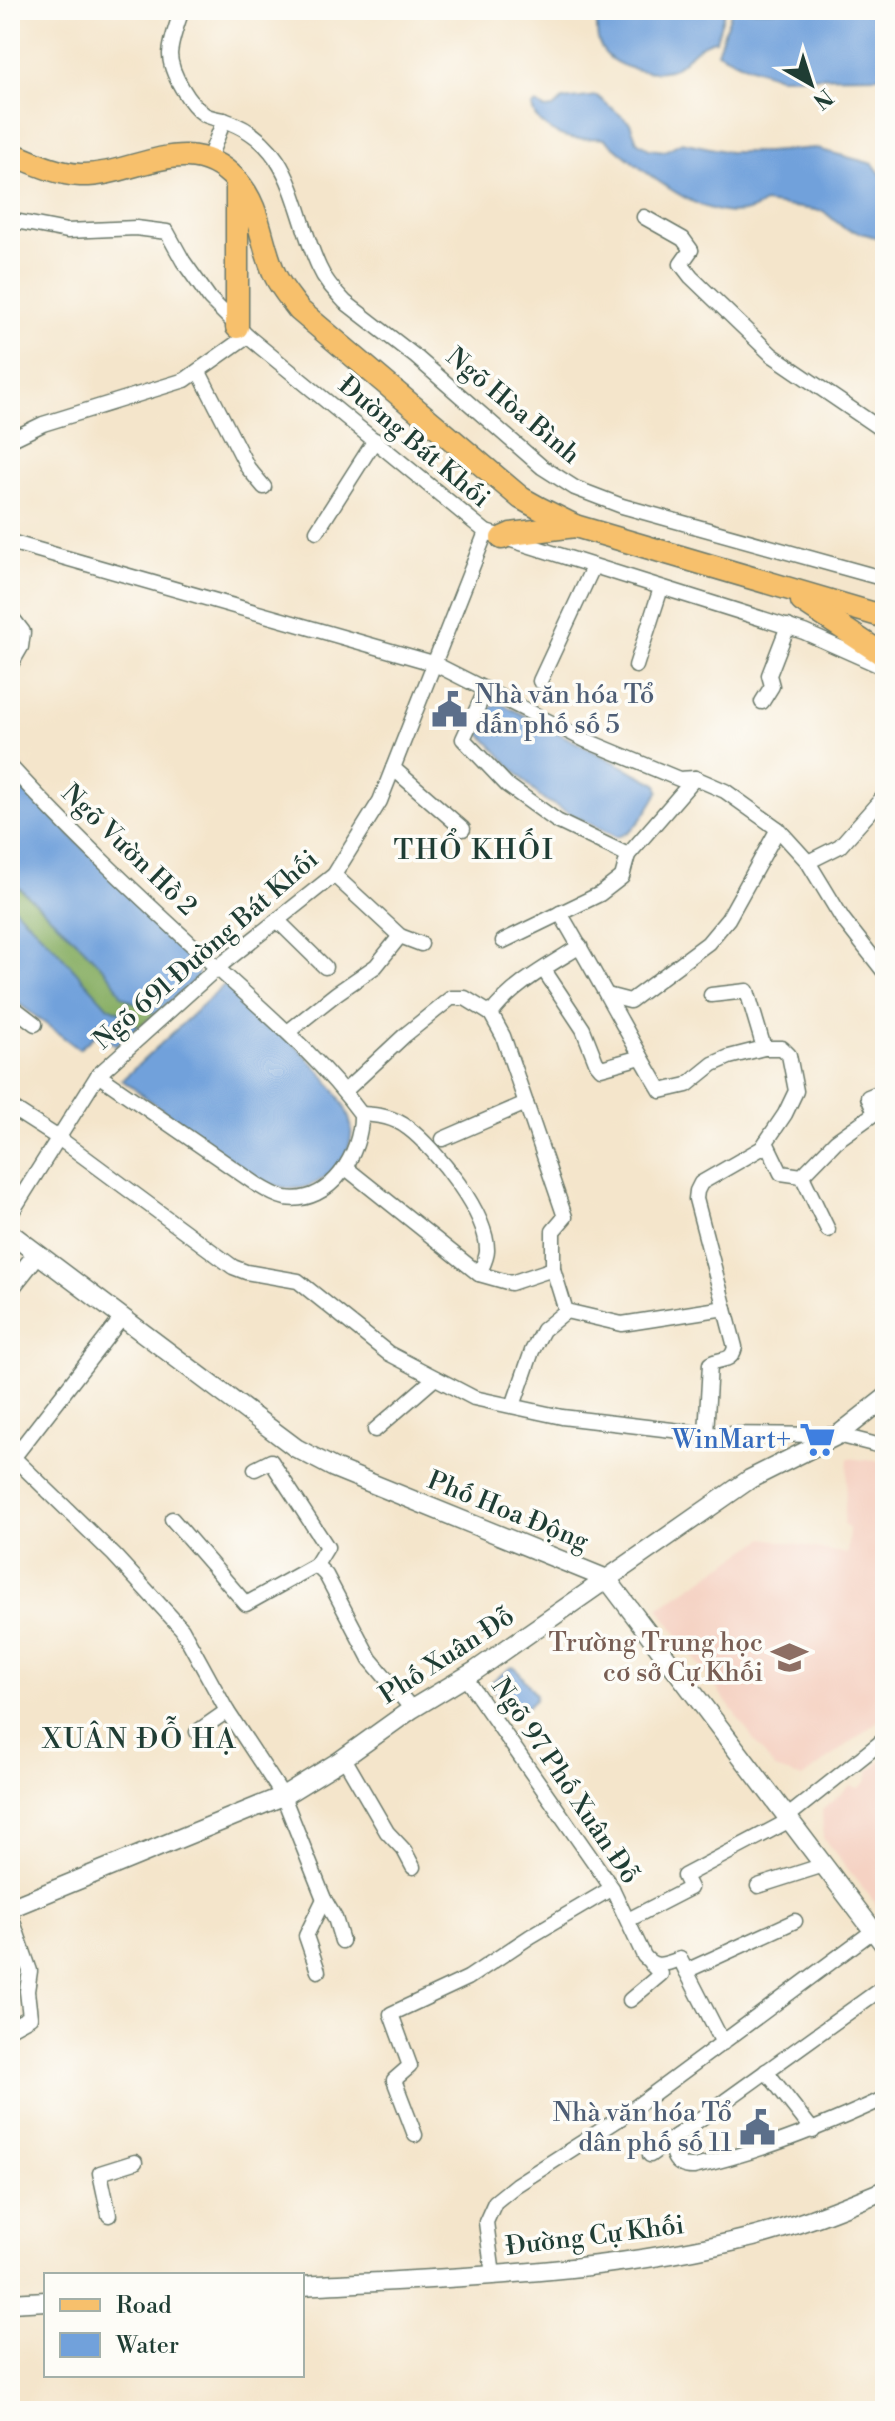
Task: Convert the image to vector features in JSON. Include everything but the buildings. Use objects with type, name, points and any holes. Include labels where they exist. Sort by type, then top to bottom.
[{"type":"main road","points":[[15,158],[78,175],[110,171],[157,158],[191,157],[223,168],[252,202],[276,276],[299,310],[521,498],[575,526],[885,617]]},
{"type":"main road","points":[[237,181],[242,331]]},
{"type":"main road","points":[[494,535],[575,526]]},
{"type":"main road","points":[[778,586],[885,656]]},
{"type":"street","name":"Ngõ Hòa Bình","points":[[182,10],[170,51],[175,74],[187,98],[207,116],[250,131],[277,160],[297,200],[320,270],[335,292],[416,357],[542,467],[575,488],[622,506],[885,579]]},
{"type":"street","points":[[208,161],[224,120]]},
{"type":"street","points":[[644,217],[683,239],[691,250],[681,264],[772,355],[885,432]]},
{"type":"street","name":"Đường Bát Khối","points":[[10,220],[67,231],[136,228],[167,232],[210,299],[242,331],[494,535],[788,626],[885,668]]},
{"type":"street","points":[[10,440],[43,424],[185,380],[199,372],[242,331]]},
{"type":"street","points":[[199,372],[248,468],[264,487]]},
{"type":"street","points":[[317,531],[375,440]]},
{"type":"street","name":"Ngõ 691 Đường Bát Khối","points":[[10,1215],[98,1075],[217,968],[334,875],[380,801],[433,663],[494,535]]},
{"type":"street","points":[[10,542],[433,663],[585,740],[679,779],[695,778],[725,791],[778,829],[808,862],[842,918],[883,966]]},
{"type":"street","points":[[540,681],[593,567]]},
{"type":"street","points":[[636,666],[661,588]]},
{"type":"street","points":[[10,615],[23,632],[21,647],[10,666]]},
{"type":"street","points":[[762,702],[772,686],[769,675],[788,626]]},
{"type":"street","points":[[486,689],[463,739],[507,785],[557,821],[628,855]]},
{"type":"street","name":"Ngõ Vườn Hồ 2","points":[[10,766],[217,968],[289,1031],[345,1091],[361,1114]]},
{"type":"street","points":[[393,768],[463,829]]},
{"type":"street","points":[[503,941],[600,894],[622,877],[628,855],[695,778]]},
{"type":"street","points":[[808,862],[840,846],[885,795]]},
{"type":"street","points":[[607,995],[630,1001],[708,943],[728,919],[778,829]]},
{"type":"street","points":[[334,875],[400,936],[421,944]]},
{"type":"street","points":[[560,913],[661,1091],[687,1085],[713,1064],[729,1057],[764,1048],[782,1048],[789,1055],[796,1091],[766,1142],[755,1154],[701,1183],[697,1191],[696,1199],[735,1347],[733,1356],[710,1364],[706,1434]]},
{"type":"street","points":[[277,920],[325,967]]},
{"type":"street","points":[[289,1031],[376,966],[400,936]]},
{"type":"street","points":[[491,1014],[544,970],[580,946]]},
{"type":"street","points":[[544,970],[583,1029],[601,1068],[641,1057]]},
{"type":"street","points":[[711,995],[747,991],[764,1048]]},
{"type":"street","points":[[345,1091],[405,1035],[451,998],[465,998],[491,1014],[503,1036],[565,1217],[553,1231],[553,1269],[566,1311]]},
{"type":"street","points":[[10,1005],[35,1024]]},
{"type":"street","points":[[98,1075],[256,1184],[283,1198],[301,1197],[322,1189],[346,1168],[357,1147],[361,1114],[382,1115],[408,1127],[457,1181],[471,1202],[487,1252],[479,1274]]},
{"type":"street","points":[[802,1176],[836,1141],[875,1113],[868,1097],[885,1090]]},
{"type":"street","points":[[443,1139],[526,1103]]},
{"type":"street","points":[[10,1107],[60,1139],[233,1267],[298,1281],[388,1353],[474,1398],[562,1417],[706,1434],[838,1435],[885,1447]]},
{"type":"street","points":[[766,1142],[781,1173],[802,1176]]},
{"type":"street","points":[[346,1168],[479,1274],[511,1283],[553,1269]]},
{"type":"street","points":[[802,1176],[828,1230]]},
{"type":"street","name":"Phố Hoa Động","points":[[10,1233],[296,1448],[334,1468],[607,1579],[879,1938]]},
{"type":"street","points":[[10,1288],[37,1254]]},
{"type":"street","points":[[566,1311],[622,1324],[725,1308]]},
{"type":"street","points":[[513,1406],[532,1351],[543,1330],[566,1311]]},
{"type":"street","points":[[121,1319],[12,1460],[114,1555],[182,1629],[227,1711],[283,1796],[342,1941]]},
{"type":"street","points":[[375,1430],[435,1378]]},
{"type":"street","name":"Phố Xuân Đỗ","points":[[10,1910],[283,1796],[465,1677],[750,1479],[838,1435],[885,1398]]},
{"type":"street","points":[[172,1519],[246,1604],[316,1565],[327,1547],[271,1461],[255,1469]]},
{"type":"street","points":[[316,1565],[326,1575],[370,1659],[412,1709]]},
{"type":"street","points":[[576,1567],[581,1598]]},
{"type":"street","name":"Ngõ 97 Phố Xuân Đỗ","points":[[465,1677],[612,1888],[647,1960]]},
{"type":"street","points":[[197,1732],[227,1711]]},
{"type":"street","points":[[628,1920],[690,1888],[684,1876],[788,1818],[885,1739]]},
{"type":"street","points":[[344,1758],[387,1832],[404,1850],[413,1867]]},
{"type":"street","points":[[758,1886],[824,1865]]},
{"type":"street","points":[[415,2135],[394,2080],[410,2066],[391,2014],[468,1978],[612,1888]]},
{"type":"street","points":[[318,1971],[306,1936],[324,1899]]},
{"type":"street","points":[[10,1910],[30,1971],[27,1991],[30,2017],[10,2028]]},
{"type":"street","points":[[686,1971],[795,1921]]},
{"type":"street","points":[[493,2275],[486,2222],[495,2202],[879,1938]]},
{"type":"street","points":[[647,1960],[659,1967],[680,1959],[723,2043]]},
{"type":"street","points":[[630,2000],[661,1974],[647,1960]]},
{"type":"street","points":[[650,2155],[885,1986]]},
{"type":"street","points":[[766,2071],[813,2131]]},
{"type":"street","points":[[676,2136],[671,2146],[673,2156],[688,2168],[761,2150],[813,2131],[885,2098]]},
{"type":"street","points":[[109,2215],[100,2173],[135,2162]]},
{"type":"street","name":"Đường Cự Khối","points":[[304,2286],[493,2275],[656,2256],[737,2241],[813,2219],[885,2190]]},
{"type":"street","points":[[10,2303],[44,2301]]},
{"type":"shaded area","name":"Trường Trung học cơ sở Cự Khối","points":[[848,1458],[885,1462],[885,1716],[803,1778],[775,1769],[658,1608],[765,1538],[847,1554],[849,1529],[844,1524]]},
{"type":"shaded area","points":[[885,1758],[884,1914],[823,1838],[822,1810],[850,1786],[859,1788],[867,1781],[869,1771]]},
{"type":"green space","points":[[10,880],[79,943],[112,978],[122,996],[155,1014],[138,1027],[124,1014],[107,1006],[10,904]]},
{"type":"water","points":[[598,10],[725,10],[716,40],[701,46],[675,68],[651,71],[622,65],[606,54],[598,38]]},
{"type":"water","points":[[732,10],[885,10],[885,76],[779,77],[740,63],[717,52]]},
{"type":"water","points":[[597,96],[630,123],[637,141],[649,149],[665,151],[682,142],[729,152],[814,148],[873,164],[885,180],[885,240],[844,228],[823,211],[764,203],[745,212],[725,212],[702,206],[658,181],[605,139],[571,138],[549,129],[538,119],[532,106],[553,108],[563,100]]},
{"type":"water","points":[[496,704],[504,705],[657,784],[659,791],[641,819],[630,831],[616,837],[546,801],[481,734],[484,717]]},
{"type":"water","points":[[10,775],[197,961],[198,977],[155,1014],[122,996],[112,978],[79,943],[10,879]]},
{"type":"water","points":[[10,904],[107,1006],[124,1014],[138,1027],[116,1046],[99,1032],[79,1049],[10,997]]},
{"type":"water","points":[[225,984],[279,1030],[317,1068],[345,1107],[351,1126],[348,1149],[324,1178],[306,1187],[273,1185],[255,1177],[122,1080]]},
{"type":"water","points":[[511,1667],[516,1668],[536,1695],[535,1700],[516,1715],[511,1713],[491,1686],[491,1682]]},
{"type":"place","name":"Nhà văn hóa Tổ dấn phố số 5","points":[[449,710]]},
{"type":"place","name":"WinMart+","points":[[817,1440]]},
{"type":"place","name":"Trường Trung học cơ sở Cự Khối","points":[[789,1658]]},
{"type":"place","name":"Nhà văn hóa Tổ dân phố số 11","points":[[758,2128]]},
{"type":"district","name":"THỔ KHỐI","points":[[474,850]]},
{"type":"district","name":"XUÂN ĐỖ HẠ","points":[[140,1739]]}]
